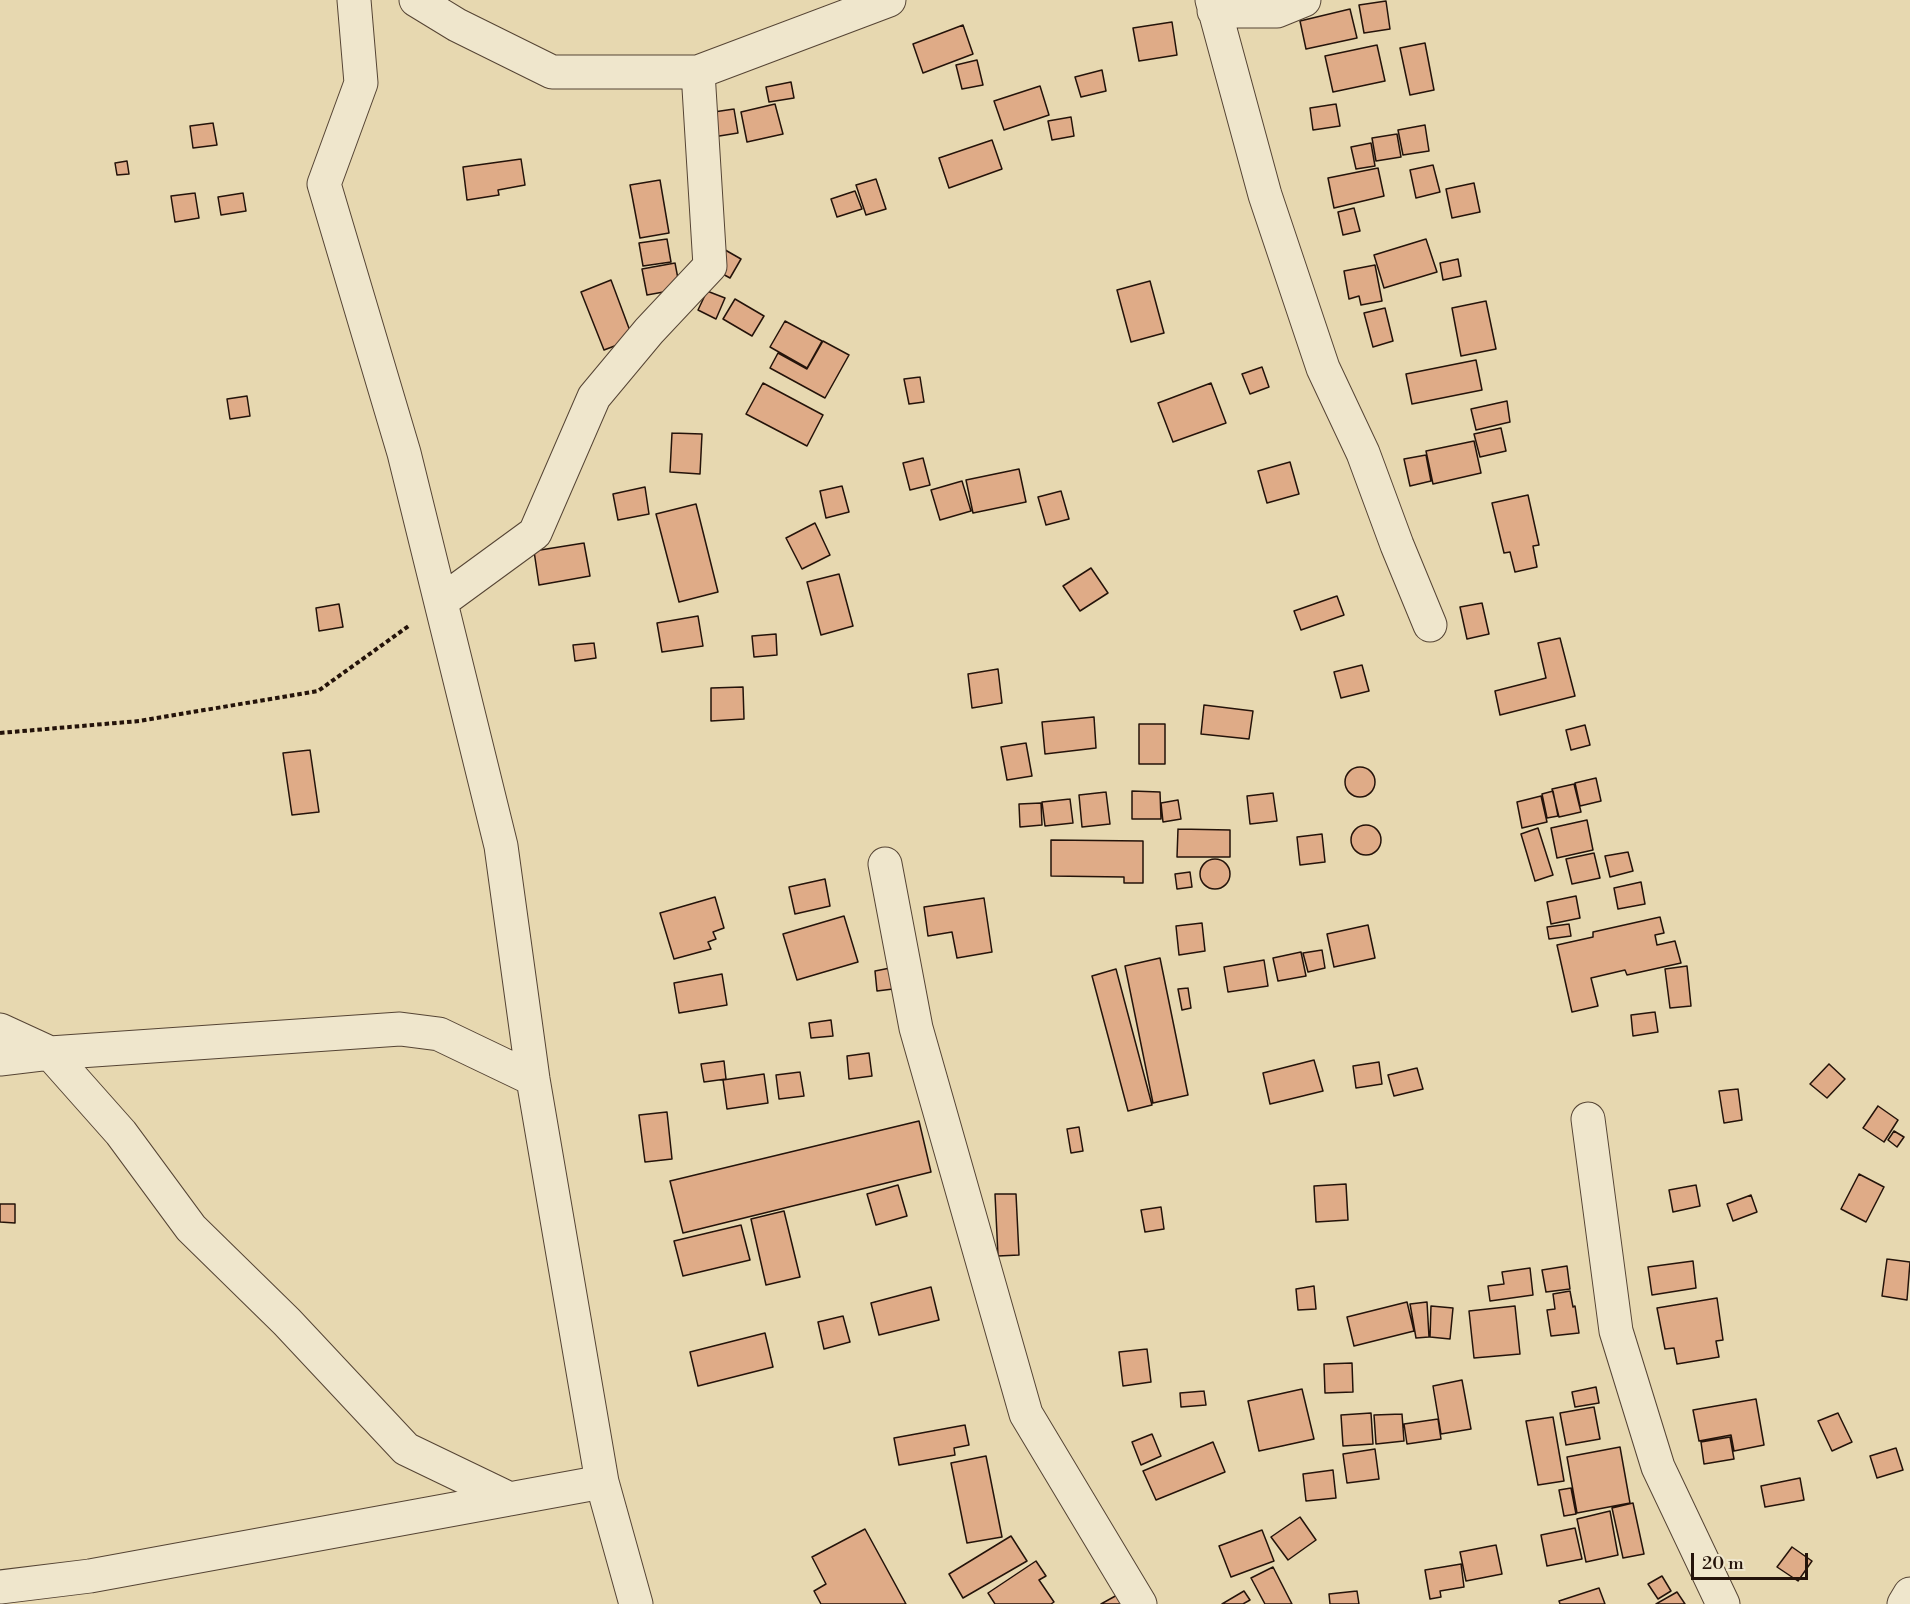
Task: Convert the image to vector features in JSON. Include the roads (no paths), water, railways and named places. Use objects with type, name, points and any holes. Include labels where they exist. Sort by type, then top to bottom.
[{"type":"street","points":[[354,0],[361,83],[324,184],[404,453],[501,846],[533,1079],[602,1482],[636,1604]]},
{"type":"street","points":[[416,0],[457,26],[552,72],[698,72],[889,0]]},
{"type":"street","points":[[1304,0],[1277,11],[1213,5],[1265,195],[1323,368],[1363,453],[1430,625]]},
{"type":"street","points":[[442,601],[535,533],[594,397],[649,331],[710,266],[698,72]]},
{"type":"street","points":[[885,864],[916,1028],[1026,1414],[1140,1604]]},
{"type":"street","points":[[0,1059],[50,1053],[400,1029],[439,1034],[533,1079]]},
{"type":"street","points":[[0,1030],[50,1053],[121,1133],[191,1228],[287,1322],[406,1449],[510,1499]]},
{"type":"street","points":[[1588,1119],[1616,1330],[1658,1467],[1724,1604]]},
{"type":"street","points":[[0,1587],[90,1576],[602,1482]]},
{"type":"street","points":[[1904,1604],[1910,1594]]}]
